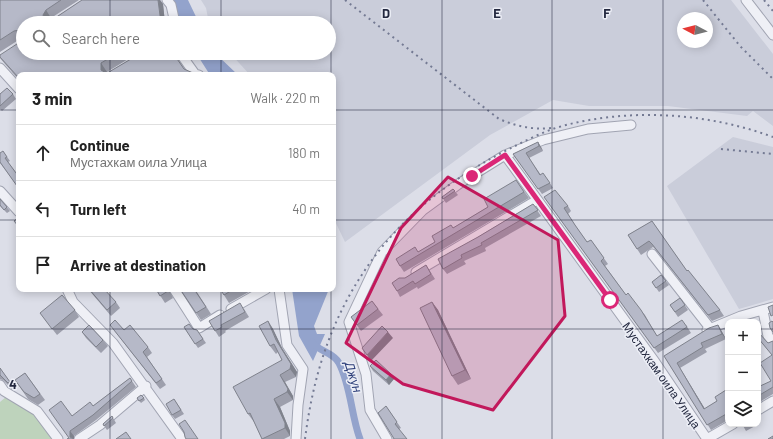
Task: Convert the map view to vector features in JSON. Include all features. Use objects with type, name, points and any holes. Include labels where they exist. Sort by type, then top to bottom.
[{"type":"street","points":[[167,0],[171,5],[173,16]]},
{"type":"street","points":[[746,0],[773,35]]},
{"type":"street","points":[[185,60],[194,72]]},
{"type":"street","points":[[0,68],[16,86]]},
{"type":"street","points":[[387,439],[370,410],[366,374],[349,322],[382,252],[423,210],[460,183],[505,155],[543,140],[580,131],[631,125]]},
{"type":"street","name":"Мустахкам оила Улица","points":[[505,155],[537,200],[658,360],[707,439]]},
{"type":"street","points":[[0,191],[16,209]]},
{"type":"street","points":[[406,278],[537,200]]},
{"type":"street","points":[[652,254],[710,328]]},
{"type":"street","points":[[68,292],[73,302],[113,343],[146,386],[182,439]]},
{"type":"street","points":[[176,292],[199,328],[261,292]]},
{"type":"street","points":[[279,292],[287,345],[304,369],[298,405],[296,439]]},
{"type":"street","points":[[698,336],[710,328],[741,316],[773,307]]},
{"type":"street","points":[[763,311],[768,336],[773,342]]},
{"type":"street","points":[[0,385],[4,391],[37,411],[58,439]]},
{"type":"street","points":[[79,439],[100,425],[146,386]]},
{"type":"street","points":[[761,408],[773,401]]},
{"type":"street","points":[[707,439],[728,427]]},
{"type":"highlighted area","points":[[448,177],[558,240],[565,316],[493,410],[403,384],[346,343],[401,228]]},
{"type":"shaded area","points":[[201,0],[731,0],[773,54],[773,126],[753,111],[747,116],[668,106],[589,106],[553,100],[490,135],[345,242],[336,223],[336,72],[247,72],[236,60],[336,60],[336,16],[208,16],[206,8]]},
{"type":"shaded area","points":[[733,137],[773,147],[773,299],[739,309],[667,186]]},
{"type":"green space","points":[[6,397],[37,414],[54,439],[0,439],[0,402]]},
{"type":"water","points":[[172,0],[188,0],[196,16],[178,16]]},
{"type":"water","points":[[200,60],[222,60],[235,72],[208,72]]},
{"type":"water","points":[[292,292],[328,292],[314,326],[317,334],[325,334],[313,361],[299,336]]},
{"type":"building","points":[[0,0],[61,0],[46,10],[43,16],[16,16],[16,31],[0,40]]},
{"type":"building","points":[[82,0],[158,0],[160,16],[58,16]]},
{"type":"building","points":[[16,45],[16,60],[106,60],[101,63],[101,70],[104,72],[16,72],[16,75],[0,57],[0,55]]},
{"type":"building","points":[[129,60],[178,60],[184,69],[191,72],[109,72]]},
{"type":"building","points":[[7,88],[13,94],[0,106],[0,94]]},
{"type":"building","points":[[538,142],[539,146],[526,153],[540,175],[543,173],[550,183],[538,189],[513,154]]},
{"type":"building","points":[[3,151],[7,157],[5,158],[16,173],[16,185],[0,162],[0,153]]},
{"type":"building","points":[[516,180],[524,192],[400,266],[396,259],[415,247],[418,252],[435,242],[432,236],[451,225],[453,228],[488,207],[484,199]]},
{"type":"building","points":[[453,189],[455,191],[443,199],[442,197]]},
{"type":"building","points":[[555,190],[568,206],[564,208],[575,225],[587,242],[591,240],[604,258],[601,261],[626,295],[628,293],[641,310],[657,336],[682,320],[687,327],[654,348],[544,197]]},
{"type":"building","points":[[0,199],[7,207],[4,210],[0,205]]},
{"type":"building","points":[[533,204],[538,210],[481,243],[482,245],[461,255],[462,258],[443,269],[438,259]]},
{"type":"building","points":[[652,221],[687,271],[688,270],[720,310],[708,315],[649,241],[637,249],[628,235]]},
{"type":"building","points":[[426,265],[431,274],[415,284],[413,281],[397,291],[392,283],[399,278],[405,278]]},
{"type":"building","points":[[661,275],[666,281],[656,288],[652,282]]},
{"type":"building","points":[[92,292],[107,292],[116,302],[107,310]]},
{"type":"building","points":[[158,292],[166,292],[160,296]]},
{"type":"building","points":[[182,292],[196,292],[206,307],[196,313]]},
{"type":"building","points":[[222,292],[229,292],[224,295]]},
{"type":"building","points":[[62,295],[75,310],[52,329],[40,313]]},
{"type":"building","points":[[680,298],[685,305],[675,312],[670,305]]},
{"type":"building","points":[[372,301],[378,309],[357,325],[351,317]]},
{"type":"building","points":[[432,302],[465,370],[452,376],[420,308]]},
{"type":"building","points":[[240,303],[245,312],[221,325],[222,327],[215,331],[209,321]]},
{"type":"building","points":[[773,305],[773,315],[771,316],[768,307]]},
{"type":"building","points":[[115,320],[124,330],[130,325],[148,347],[143,352],[162,379],[156,383],[110,325]]},
{"type":"building","points":[[268,321],[276,340],[291,364],[290,369],[280,375],[288,389],[287,392],[274,399],[285,423],[285,428],[262,439],[250,413],[248,414],[233,387],[282,360],[274,344],[270,346],[259,326]]},
{"type":"building","points":[[772,321],[773,322],[773,332],[769,323]]},
{"type":"building","points":[[189,324],[193,329],[197,330],[203,339],[195,344],[184,327]]},
{"type":"building","points":[[89,325],[103,340],[96,347],[82,332]]},
{"type":"building","points":[[718,325],[722,334],[701,343],[703,347],[677,363],[704,409],[717,401],[715,397],[725,391],[725,415],[707,425],[664,356],[709,328]]},
{"type":"building","points":[[382,326],[388,332],[367,355],[362,348]]},
{"type":"building","points":[[761,335],[768,343],[773,341],[773,387],[761,394],[761,386],[771,381],[761,362],[772,355],[761,342]]},
{"type":"building","points":[[376,360],[391,374],[386,380],[370,366]]},
{"type":"building","points":[[0,368],[10,382],[8,383],[0,375]]},
{"type":"building","points":[[25,373],[40,394],[34,398],[24,392],[15,380]]},
{"type":"building","points":[[130,378],[132,381],[93,415],[70,431],[70,437],[74,439],[67,439],[69,438],[49,410],[61,401],[72,416],[90,402],[93,406]]},
{"type":"building","points":[[141,395],[144,398],[139,401],[137,398]]},
{"type":"building","points":[[174,399],[181,410],[172,415],[166,404]]},
{"type":"building","points":[[386,406],[397,422],[395,424],[407,439],[394,439],[378,413]]},
{"type":"building","points":[[112,416],[113,418],[104,426],[103,424]]},
{"type":"building","points":[[185,420],[198,439],[186,439],[179,424]]},
{"type":"building","points":[[126,432],[131,439],[116,439]]},
{"type":"waterway","name":"Джун","points":[[312,342],[318,348],[333,356],[339,363],[349,391],[360,439]]},
{"type":"railway","points":[[345,0],[499,119],[524,127],[551,128]]},
{"type":"railway","points":[[703,0],[740,46],[773,79]]},
{"type":"railway","points":[[764,0],[773,11]]},
{"type":"railway","points":[[305,439],[308,416],[318,372],[325,351],[342,310],[365,270],[379,250],[411,216],[448,186],[488,160],[551,130],[566,125],[617,116],[644,115],[697,118],[748,129],[773,137]]},
{"type":"railway","points":[[721,149],[773,154]]},
{"type":"route","points":[[472,176],[505,155],[610,300]]}]
